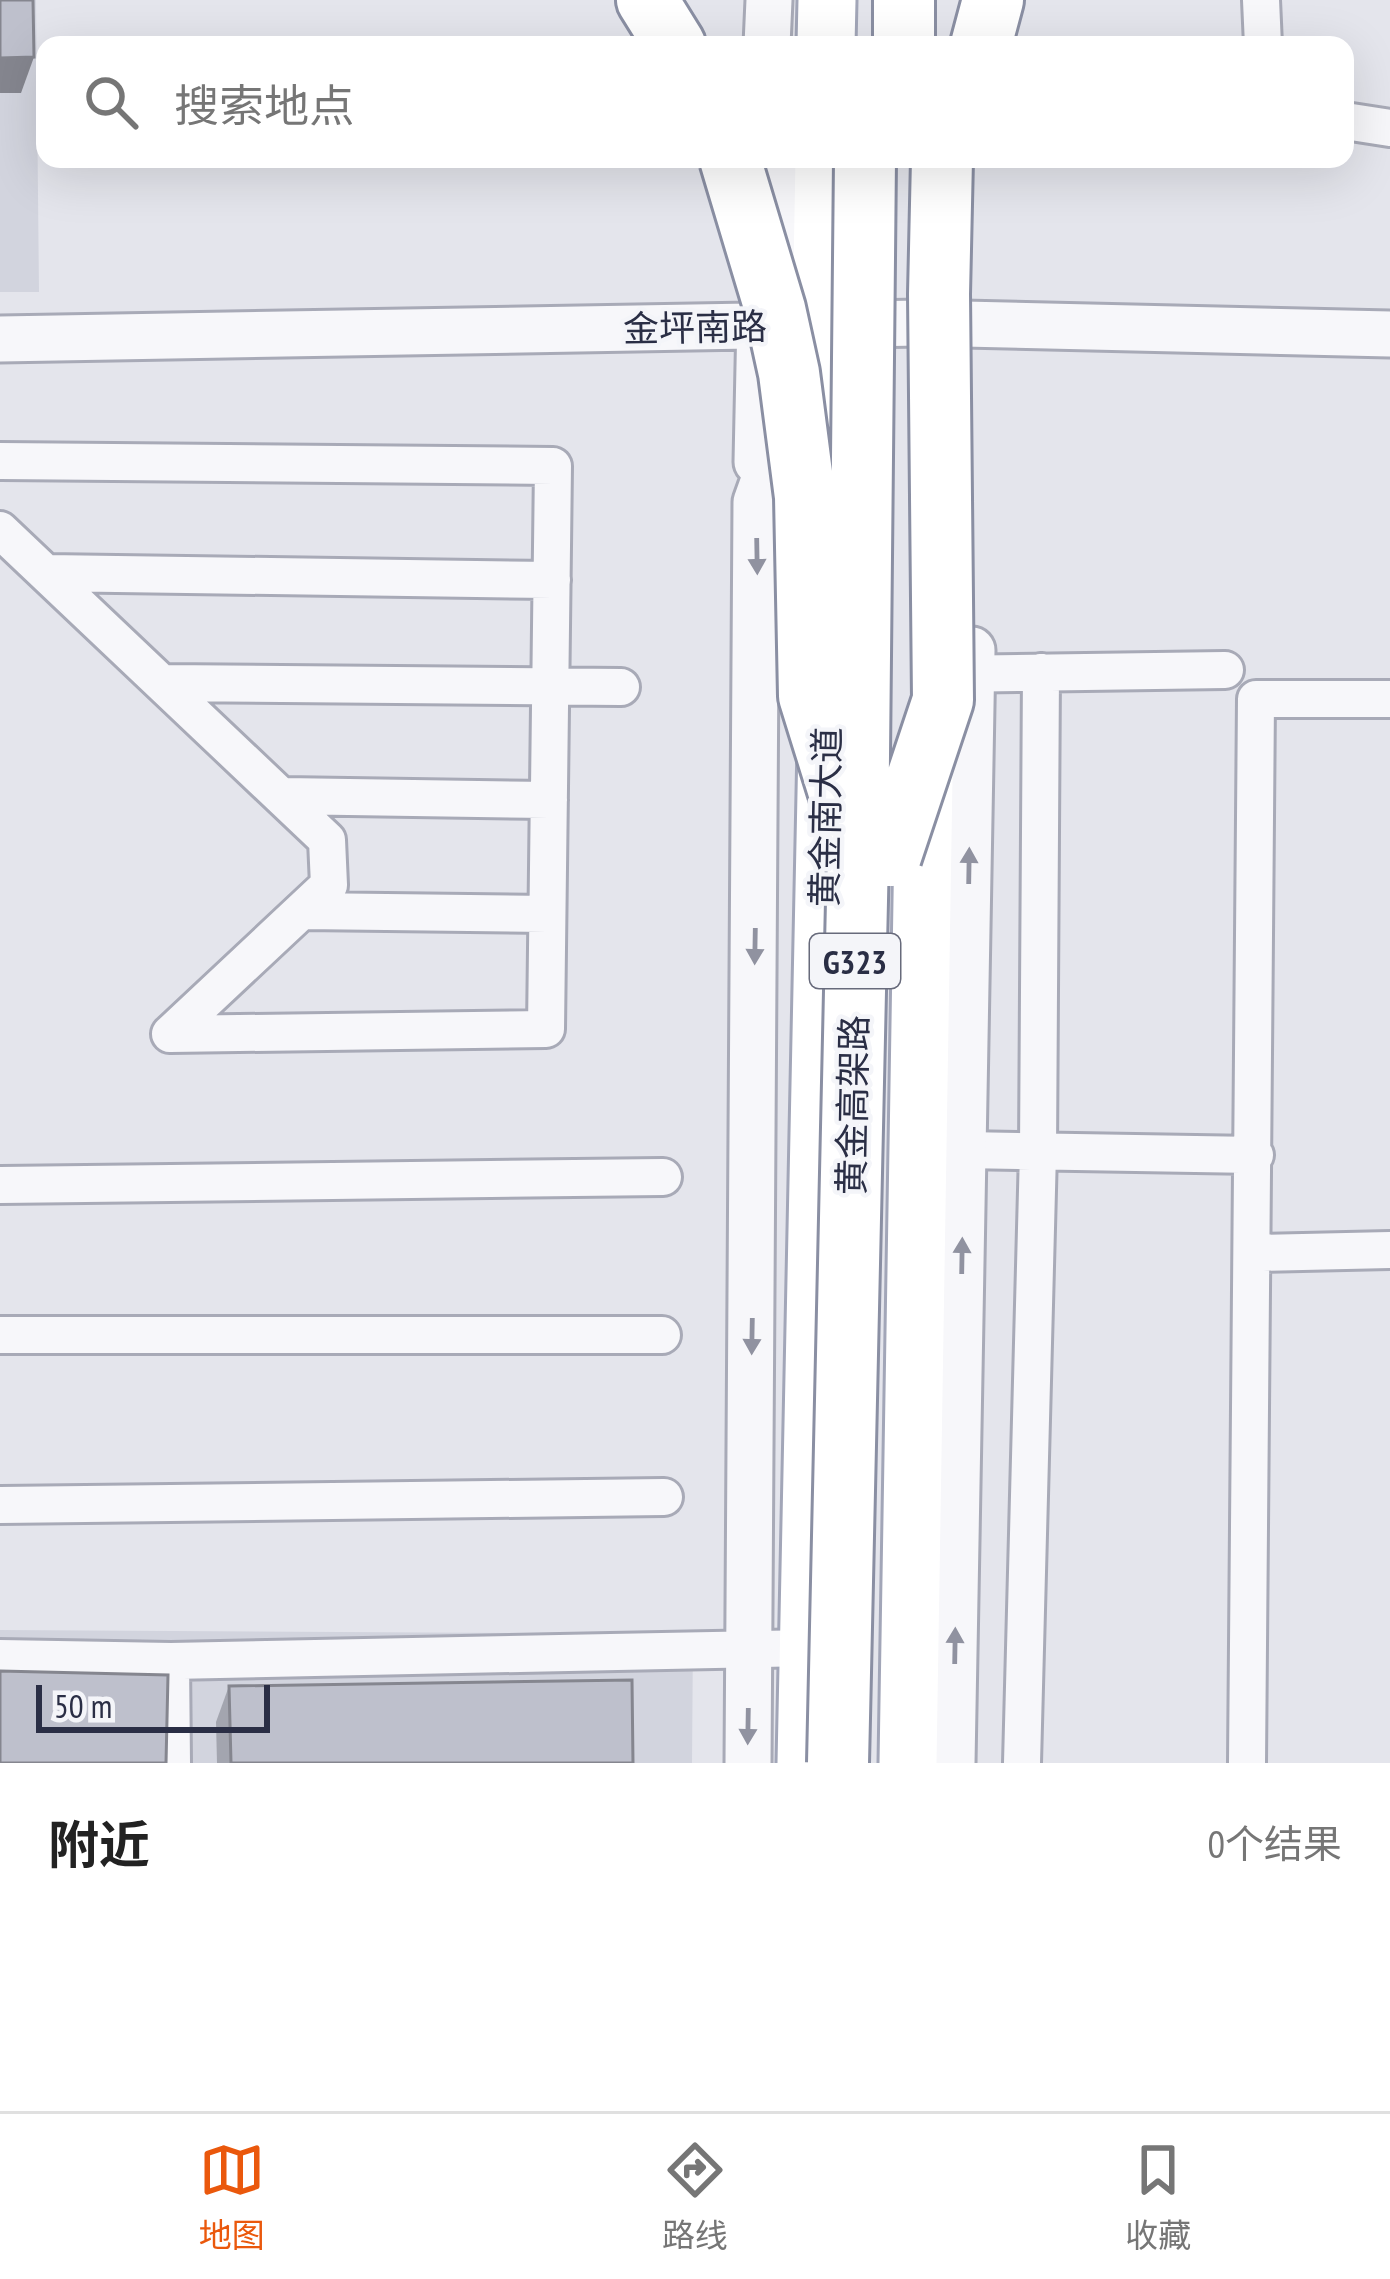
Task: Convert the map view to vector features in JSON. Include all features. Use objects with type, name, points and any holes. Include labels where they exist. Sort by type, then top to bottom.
[{"type":"highway","points":[[647,0],[669,36]]},
{"type":"highway","points":[[668,0],[683,36]]},
{"type":"highway","points":[[866,0],[866,36]]},
{"type":"highway","points":[[904,0],[904,36]]},
{"type":"highway","points":[[981,36],[982,0]]},
{"type":"highway","points":[[983,36],[993,0]]},
{"type":"highway","points":[[733,168],[789,373],[805,497],[809,696],[874,855]]},
{"type":"highway","name":"黄金高架路","points":[[865,168],[874,855],[877,1763]]},
{"type":"highway","name":"黄金高架路","points":[[838,1763],[902,168]]},
{"type":"highway","points":[[874,855],[943,700],[942,168]]},
{"type":"main road","points":[[826,36],[827,0]]},
{"type":"main road","points":[[925,36],[926,0]]},
{"type":"main road","name":"黄金南大道","points":[[806,1763],[828,694],[820,324],[824,168]]},
{"type":"main road","points":[[908,1763],[949,674],[939,323],[924,168]]},
{"type":"street","points":[[767,36],[769,0]]},
{"type":"street","points":[[960,36],[961,0]]},
{"type":"street","points":[[1262,0],[1263,36]]},
{"type":"street","points":[[1354,122],[1390,128]]},
{"type":"street","points":[[748,1763],[756,502],[767,168]]},
{"type":"street","points":[[756,502],[820,324],[770,168]]},
{"type":"street","points":[[952,1763],[964,1150],[949,674],[970,538],[939,323],[956,168]]},
{"type":"street","name":"金坪南路","points":[[0,339],[939,323],[1390,334]]},
{"type":"street","points":[[0,461],[554,466],[546,1029],[170,1034],[329,885],[327,840],[0,530]]},
{"type":"street","points":[[46,573],[552,580]]},
{"type":"street","points":[[949,674],[1225,670]]},
{"type":"street","points":[[1022,1763],[1038,1152],[1041,672]]},
{"type":"street","points":[[163,683],[621,687]]},
{"type":"street","points":[[1247,1763],[1256,699],[1390,699]]},
{"type":"street","points":[[284,796],[549,800]]},
{"type":"street","points":[[304,911],[547,914]]},
{"type":"street","points":[[964,1150],[1255,1155]]},
{"type":"street","points":[[0,1186],[663,1177]]},
{"type":"street","points":[[1254,1253],[1390,1250]]},
{"type":"street","points":[[0,1334],[662,1334]]},
{"type":"street","points":[[0,1505],[664,1497]]},
{"type":"street","points":[[0,1658],[171,1661],[808,1648]]},
{"type":"street","points":[[171,1661],[172,1763]]},
{"type":"shaded area","points":[[0,0],[36,0],[39,292],[0,292]]},
{"type":"shaded area","points":[[0,1630],[693,1634],[692,1763],[0,1763]]},
{"type":"building","points":[[0,0],[33,0],[34,57],[0,58]]},
{"type":"building","points":[[0,1671],[168,1675],[166,1763],[0,1763]]},
{"type":"building","points":[[632,1680],[633,1763],[231,1763],[229,1686]]}]
